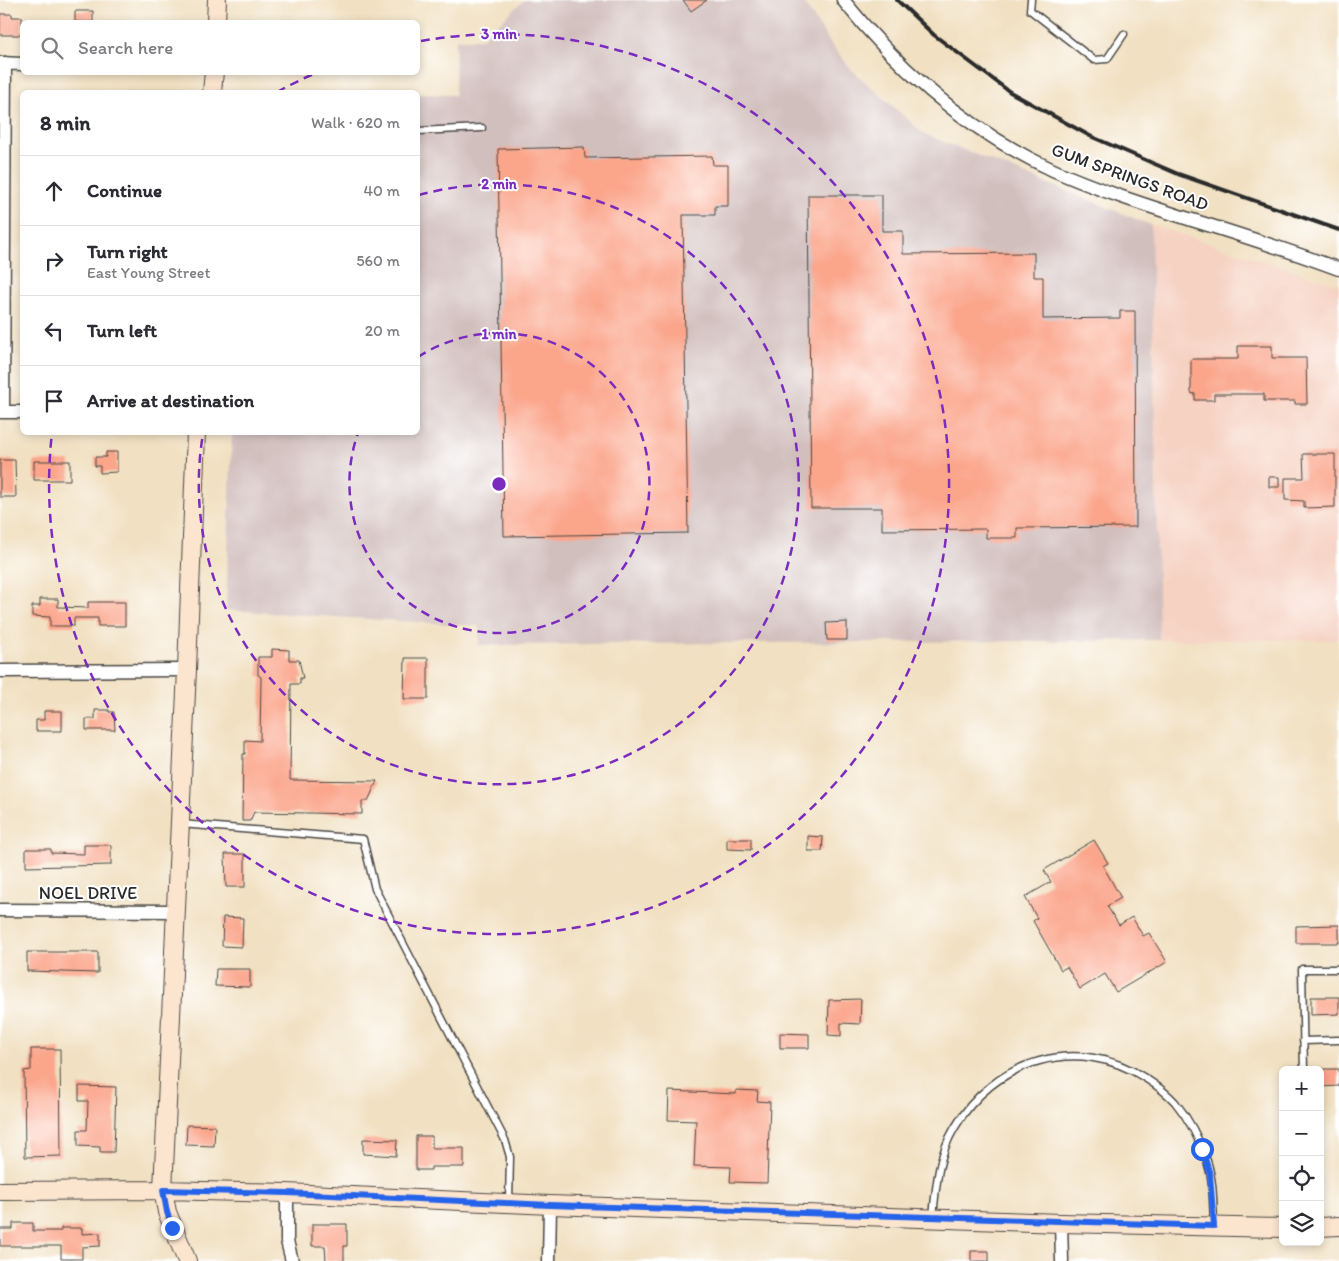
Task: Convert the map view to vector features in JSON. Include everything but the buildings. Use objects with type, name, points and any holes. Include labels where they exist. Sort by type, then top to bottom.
[{"type":"street","points":[[216,20],[217,0]]},
{"type":"street","name":"GUM SPRINGS ROAD","points":[[843,0],[887,51],[932,93],[986,132],[1029,157],[1052,169],[1117,195],[1291,251],[1339,269]]},
{"type":"street","points":[[20,64],[2,63],[2,412],[20,412]]},
{"type":"street","points":[[212,90],[214,75]]},
{"type":"street","points":[[187,1261],[167,1212],[163,1190],[196,435]]},
{"type":"street","points":[[0,671],[187,670]]},
{"type":"street","name":"NOEL DRIVE","points":[[0,910],[176,911]]},
{"type":"street","points":[[0,1191],[163,1190],[287,1193],[509,1204],[1062,1223],[1279,1228]]},
{"type":"street","points":[[287,1193],[287,1241],[292,1261]]},
{"type":"street","points":[[550,1205],[550,1261]]},
{"type":"street","points":[[1062,1223],[1062,1261]]},
{"type":"street","points":[[1324,1227],[1339,1226]]},
{"type":"lane","points":[[1031,0],[1030,10],[1094,60],[1107,59],[1124,34]]},
{"type":"lane","points":[[420,131],[482,128]]},
{"type":"lane","points":[[180,824],[363,839],[375,889],[505,1140],[510,1157],[509,1204]]},
{"type":"lane","points":[[1304,1066],[1302,969],[1339,969]]},
{"type":"lane","points":[[1303,1041],[1339,1040]]},
{"type":"lane","points":[[933,1218],[936,1180],[942,1154],[953,1130],[977,1097],[1006,1074],[1028,1064],[1061,1057],[1086,1057],[1109,1060],[1134,1070],[1174,1101],[1202,1149],[1210,1174],[1214,1226]]},
{"type":"shaded area","points":[[524,0],[802,0],[833,47],[853,71],[924,134],[1151,225],[1159,640],[479,645],[479,626],[226,610],[232,435],[420,435],[420,94],[455,95],[456,39],[482,39]]},
{"type":"shaded area","points":[[1151,225],[1339,285],[1339,640],[1159,640]]},
{"type":"railway","points":[[897,0],[934,35],[1010,92],[1090,136],[1178,174],[1339,230]]},
{"type":"route","points":[[172,1228],[163,1197],[163,1190],[287,1193],[550,1205],[1062,1223],[1214,1226],[1212,1186],[1202,1149]]}]
